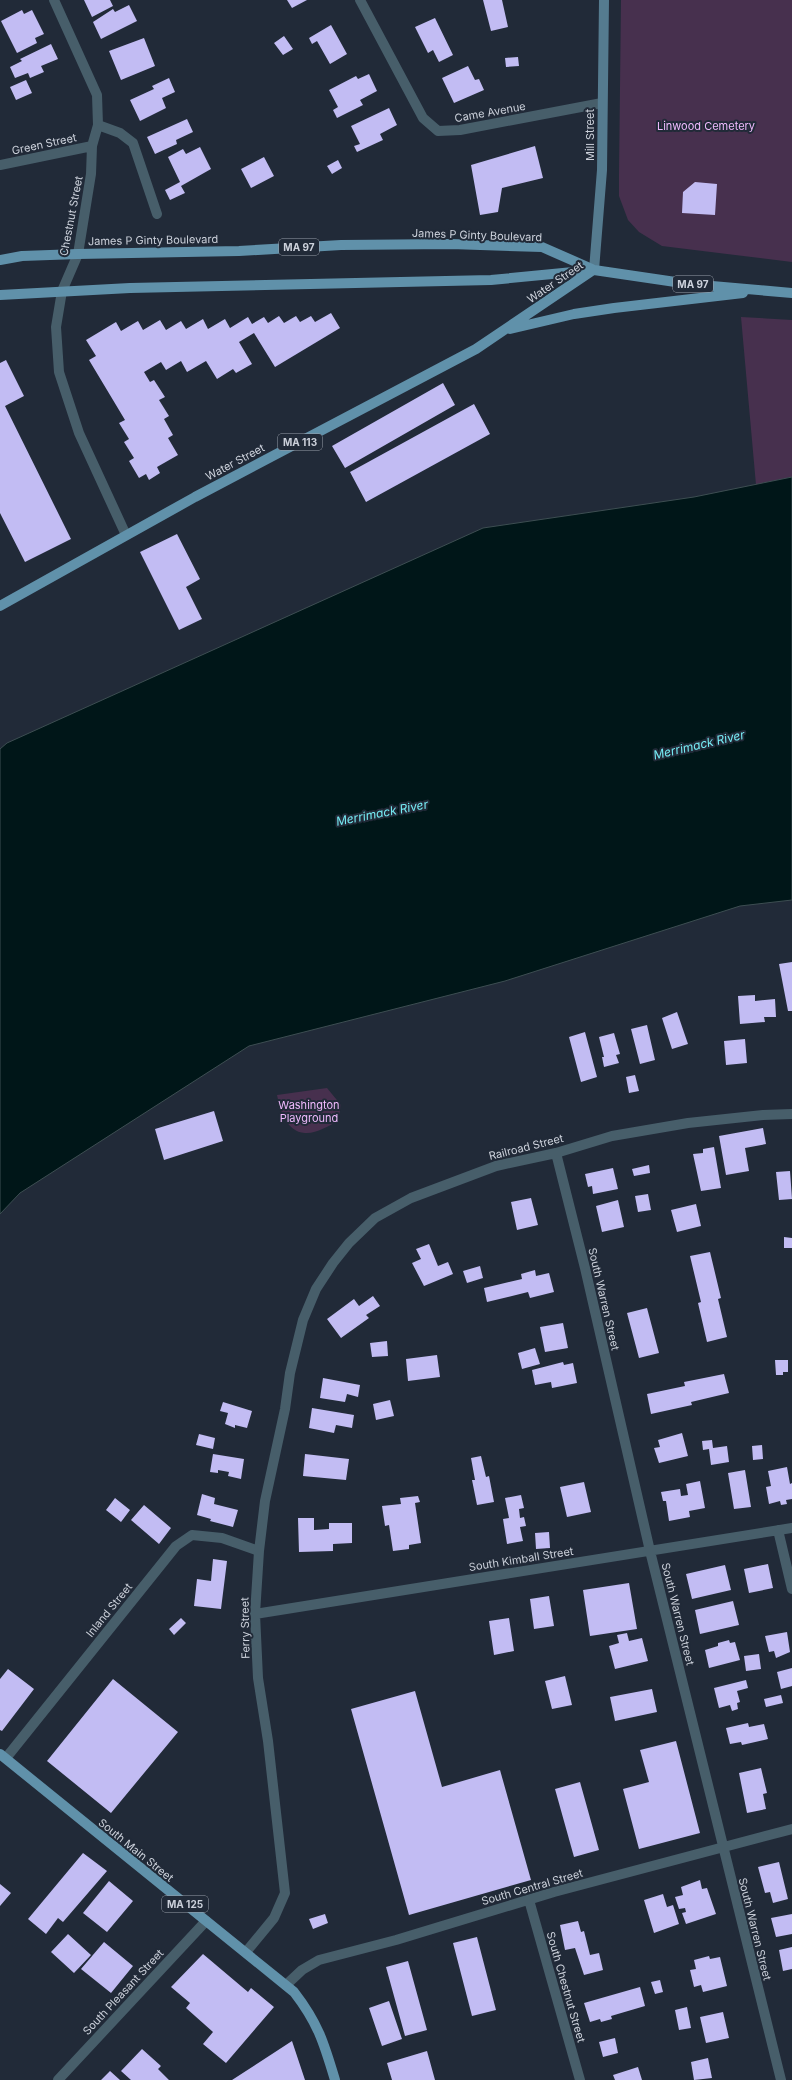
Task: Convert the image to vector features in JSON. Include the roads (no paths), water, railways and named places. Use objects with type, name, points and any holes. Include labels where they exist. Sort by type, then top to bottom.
[{"type":"main road","name":"Mill Street","points":[[594,270],[602,170],[604,0]]},
{"type":"main road","name":"James P Ginty Boulevard","points":[[0,260],[22,256],[78,254],[239,251],[341,245],[450,244],[542,247],[594,270]]},
{"type":"main road","name":"MA 97","points":[[0,295],[130,288],[491,280],[594,270]]},
{"type":"main road","name":"Water Street","points":[[0,606],[126,535],[476,349],[594,270],[689,284],[792,293]]},
{"type":"main road","name":"Water Street","points":[[504,331],[574,314],[766,291]]},
{"type":"main road","name":"South Main Street","points":[[3,1756],[286,1985],[310,2012],[320,2034],[335,2080]]},
{"type":"street","name":"Chestnut Street","points":[[54,0],[97,95],[98,125],[92,146],[91,174],[78,254],[62,291],[56,327],[59,372],[79,434],[126,535]]},
{"type":"street","name":"Came Avenue","points":[[360,0],[423,118],[438,131],[460,130],[602,103]]},
{"type":"street","points":[[98,125],[120,133],[133,143],[158,214]]},
{"type":"street","name":"Green Street","points":[[0,165],[92,146]]},
{"type":"street","name":"Railroad Street","points":[[312,1297],[333,1263],[345,1248],[375,1218],[411,1198],[496,1166],[556,1153],[612,1136],[688,1123],[763,1114],[792,1114]]},
{"type":"street","name":"South Warren Street","points":[[556,1153],[585,1268],[650,1551],[781,2080]]},
{"type":"street","name":"Ferry Street","points":[[246,1952],[274,1918],[285,1893],[268,1741],[258,1678],[255,1614],[259,1551],[265,1501],[285,1409],[290,1373],[303,1320],[312,1297]]},
{"type":"street","name":"South Kimball Street","points":[[255,1614],[792,1528]]},
{"type":"street","points":[[778,1530],[792,1588]]},
{"type":"street","name":"Inland Street","points":[[3,1756],[176,1546],[192,1535],[222,1538],[259,1551]]},
{"type":"street","name":"South Central Street","points":[[286,1985],[302,1970],[319,1960],[528,1900],[792,1829]]},
{"type":"street","name":"South Chestnut Street","points":[[528,1900],[580,2080]]},
{"type":"street","name":"South Pleasant Street","points":[[58,2080],[206,1921]]},
{"type":"water","name":"Merrimack River","points":[[792,477],[792,900],[740,906],[505,981],[249,1046],[20,1193],[0,1214],[0,749],[7,743],[483,528],[694,497]]},
{"type":"park label","name":"Linwood Cemetery","points":[[706,126]]},
{"type":"park label","name":"Washington Playground","points":[[309,1111]]}]
